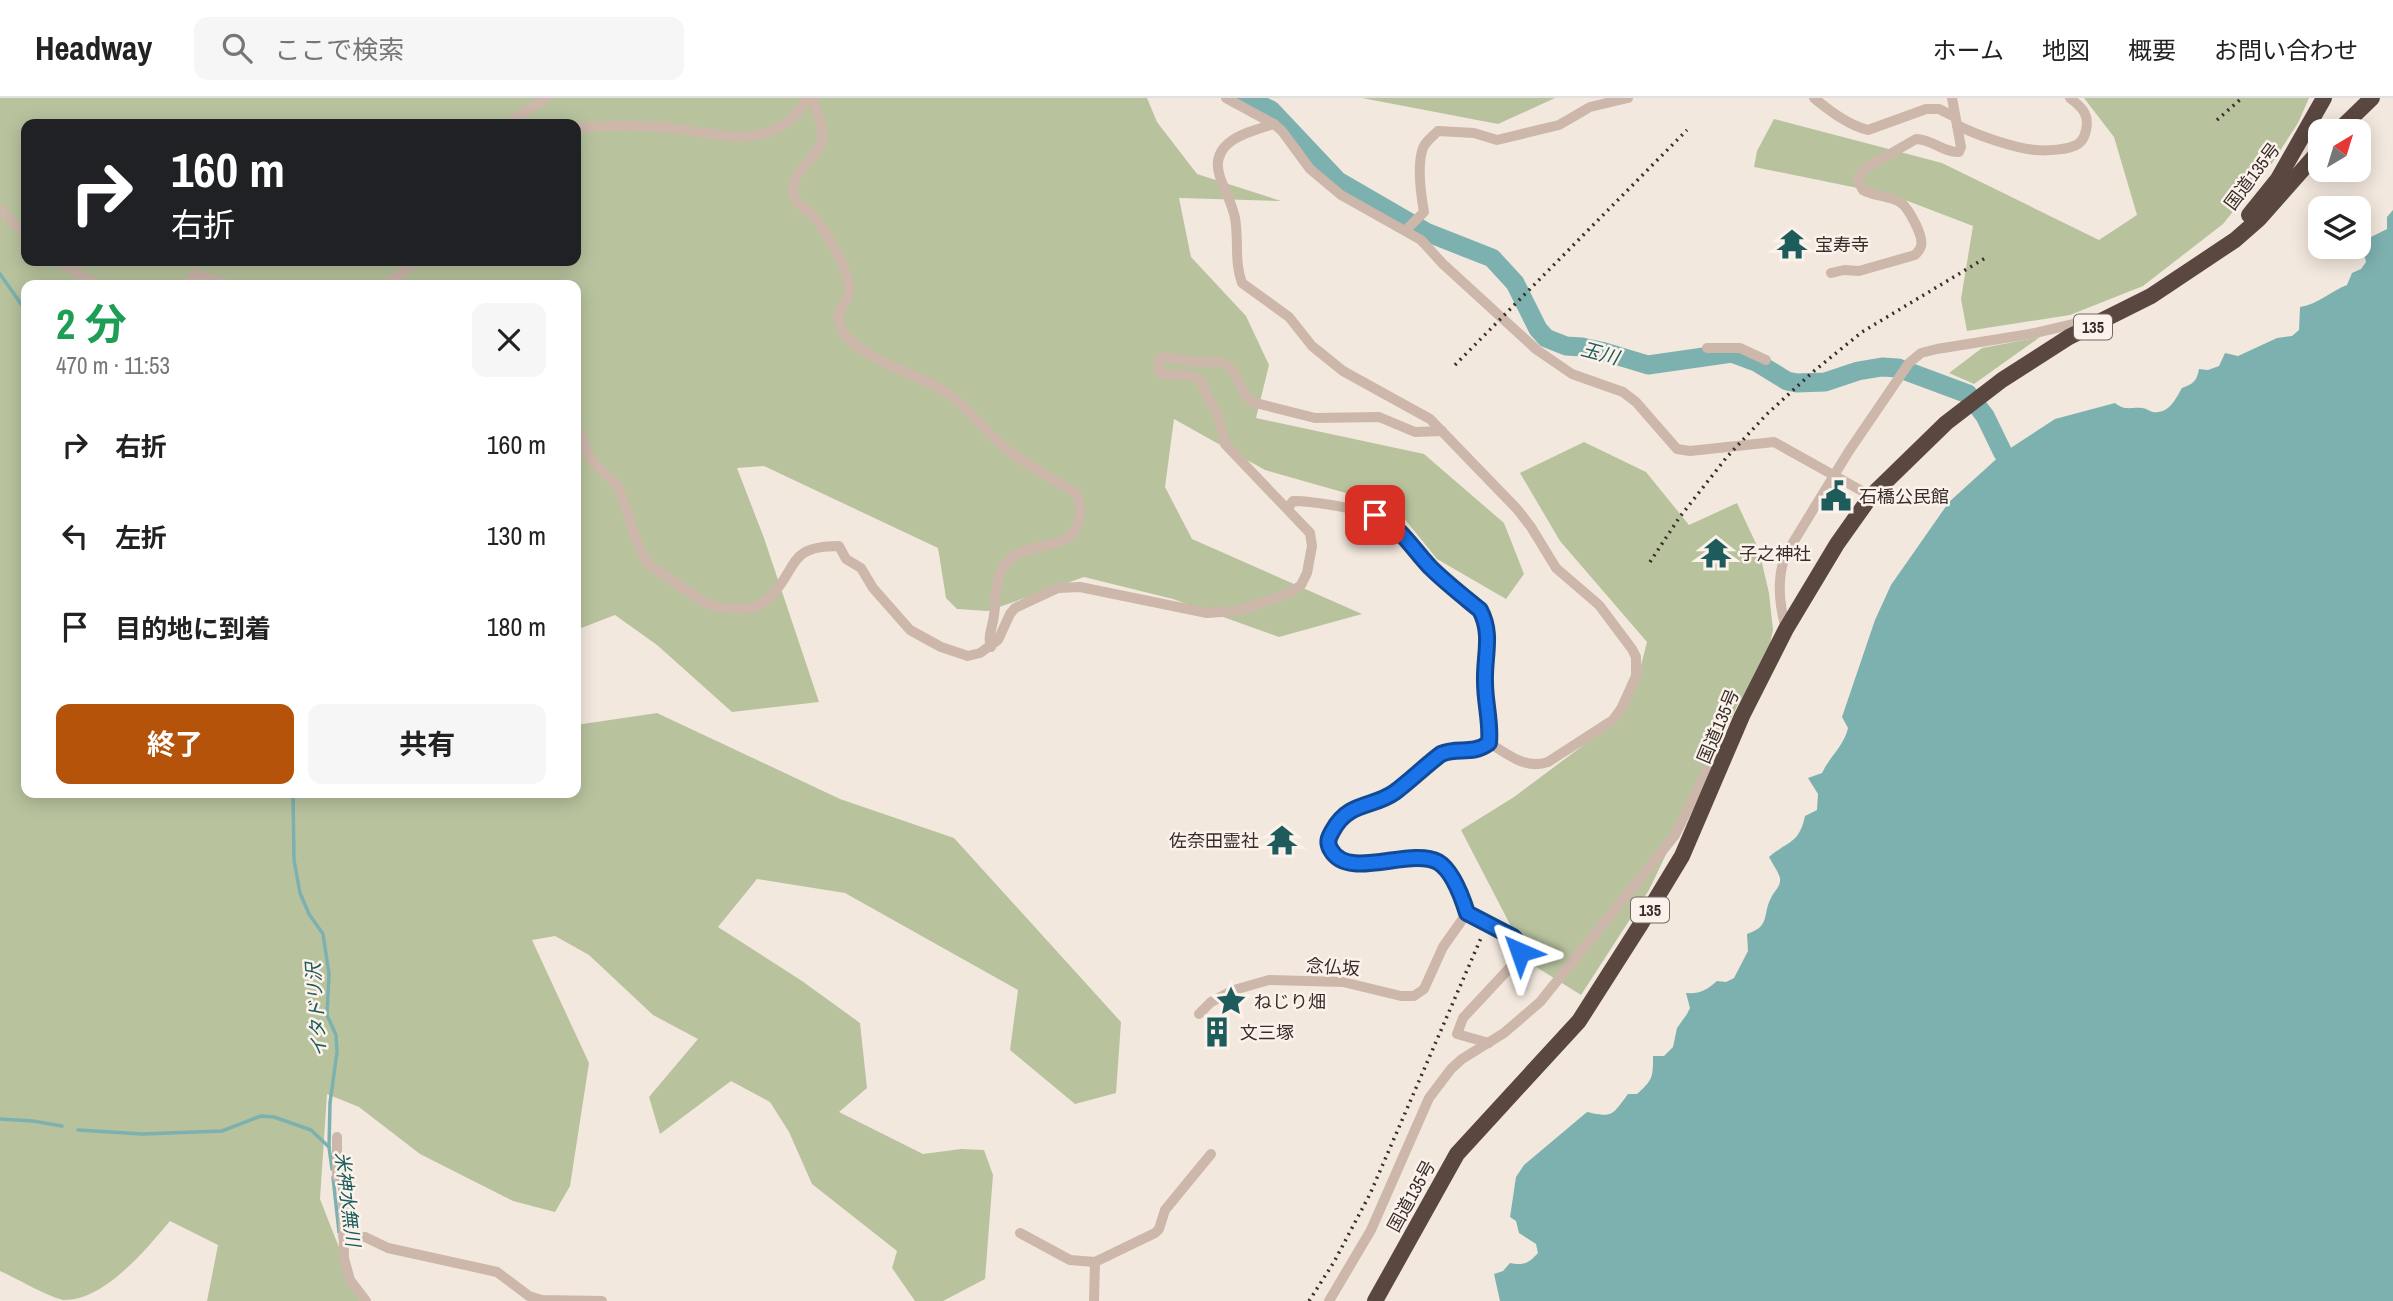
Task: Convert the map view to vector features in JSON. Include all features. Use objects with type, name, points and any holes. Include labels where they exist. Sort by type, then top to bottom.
[{"type":"highway","points":[[2235,240],[2288,176],[2333,98]]},
{"type":"highway","points":[[2350,119],[2372,98]]},
{"type":"highway","name":"国道135号","points":[[2199,267],[2261,202],[2293,156],[2323,102]]},
{"type":"highway","name":"国道135号","points":[[1375,1301],[1457,1154],[1560,1043],[1591,1003],[1682,856],[1728,748],[1786,629],[1837,544],[1875,492],[1960,411],[1989,390],[2047,350],[2143,301],[2199,267],[2235,240],[2259,219],[2308,164]]},
{"type":"street","points":[[514,119],[546,98]]},
{"type":"street","points":[[581,128],[629,125],[754,136],[778,130],[804,107],[806,98]]},
{"type":"street","points":[[814,98],[823,133],[822,142],[800,169],[793,189],[798,205],[811,214],[833,242],[843,269],[849,292],[838,316],[844,334],[879,359],[946,392],[966,407],[1005,448],[1075,493],[1080,502],[1079,519],[1070,536],[1063,541],[1017,553],[1001,570],[996,580],[989,641],[991,647]]},
{"type":"street","points":[[1226,98],[1274,124],[1310,169],[1340,195],[1421,240],[1443,264],[1537,350],[1572,374],[1623,393],[1636,402],[1677,450],[1774,442],[1833,476],[1875,492]]},
{"type":"street","points":[[1406,230],[1424,212],[1421,153],[1424,145],[1438,131],[1474,132],[1497,140],[1559,125],[1590,107],[1628,98]]},
{"type":"street","points":[[1814,98],[1830,111],[1868,130],[1926,109],[1939,109],[1970,132],[2035,150],[2071,146],[2084,138],[2087,125],[2085,113],[2070,98]]},
{"type":"street","points":[[1831,273],[1859,271],[1917,253],[1922,242],[1905,207],[1898,201],[1863,190],[1857,178],[1864,169],[1916,139],[1926,139],[1950,152],[1959,152],[1961,148],[1952,98]]},
{"type":"street","points":[[1274,124],[1235,136],[1225,145],[1217,162],[1219,174],[1233,206],[1242,282],[1289,317],[1312,346],[1343,370],[1430,419],[1517,509],[1556,568],[1599,605],[1636,657],[1636,676],[1613,720],[1548,762],[1538,766],[1526,764],[1489,743]]},
{"type":"street","points":[[0,209],[21,230]]},
{"type":"street","points":[[66,266],[90,280]]},
{"type":"street","points":[[394,280],[410,266]]},
{"type":"street","points":[[190,280],[196,274],[215,280]]},
{"type":"street","points":[[1786,629],[1779,604],[1783,562],[1833,476],[1909,363],[1921,353],[1937,349],[2074,324],[2091,327]]},
{"type":"street","points":[[1707,348],[1740,348],[1766,360]]},
{"type":"street","points":[[581,436],[595,466],[618,487],[646,562],[702,601],[745,610],[760,605],[770,597],[800,555],[810,549],[839,546],[846,559],[861,568],[895,616],[910,630],[941,647],[968,656],[980,653],[999,640],[1015,608],[1058,588],[1080,586],[1207,613],[1236,611],[1296,590],[1304,581],[1312,546],[1310,533],[1225,444],[1219,419],[1200,380],[1194,376],[1163,374],[1157,368],[1159,360],[1168,357],[1197,362],[1220,362],[1233,371],[1244,393],[1252,402],[1315,418],[1379,417],[1415,432],[1442,431]]},
{"type":"street","points":[[1288,508],[1293,501],[1306,501],[1375,515],[1387,520],[1407,538],[1430,567],[1480,610],[1484,618],[1488,636],[1485,678],[1489,743],[1480,750],[1448,751],[1441,754],[1385,798],[1347,812],[1328,840],[1330,849],[1338,859],[1349,864],[1422,858],[1436,861],[1445,868],[1455,884],[1467,913],[1513,937],[1521,946],[1517,960],[1463,1017],[1457,1034],[1489,1043]]},
{"type":"street","points":[[1329,1301],[1371,1230],[1434,1090],[1451,1069],[1522,1019],[1540,1002],[1675,835],[1717,750],[1728,748]]},
{"type":"street","name":"念仏坂","points":[[1199,1014],[1211,1002],[1234,990],[1269,980],[1343,982],[1401,996],[1414,996],[1424,989],[1443,947],[1467,913]]},
{"type":"street","points":[[337,1137],[337,1176],[343,1187],[344,1258],[350,1280],[366,1301]]},
{"type":"street","points":[[1020,1233],[1070,1260],[1096,1262],[1155,1233],[1165,1210],[1211,1154]]},
{"type":"street","points":[[343,1236],[365,1237],[388,1248],[497,1272],[529,1296],[542,1300],[602,1301]]},
{"type":"street","points":[[1094,1301],[1096,1262]]},
{"type":"green space","points":[[0,98],[1147,98],[1157,122],[1197,174],[1281,201],[1179,198],[1191,257],[1246,316],[1269,365],[1256,418],[1424,454],[1504,523],[1524,574],[1506,599],[1437,559],[1395,507],[1265,470],[1174,419],[1165,487],[1192,539],[1362,614],[1279,637],[1173,599],[1084,577],[988,611],[957,609],[946,598],[938,548],[764,466],[737,468],[764,538],[819,702],[732,712],[657,645],[615,615],[581,628],[581,280],[21,280],[21,798],[581,798],[581,724],[657,713],[840,799],[954,838],[1121,1022],[1116,1093],[1075,1104],[1010,1050],[1018,990],[845,893],[757,879],[718,927],[802,981],[860,1023],[867,1088],[839,1112],[923,1154],[961,1149],[984,1150],[993,1175],[985,1279],[943,1301],[915,1301],[892,1268],[897,1251],[812,1184],[789,1132],[770,1102],[731,1081],[660,1134],[649,1097],[698,1039],[653,1015],[589,955],[555,936],[532,940],[589,1063],[570,1186],[555,1212],[513,1201],[420,1154],[359,1107],[327,1094],[320,1199],[360,1301],[207,1301],[218,1245],[170,1221],[124,1271],[94,1292],[63,1300],[0,1271]]},
{"type":"green space","points":[[1362,98],[1555,98],[1498,124]]},
{"type":"green space","points":[[2084,98],[2309,98],[2298,123],[2272,163],[2223,224],[2143,286],[2070,315],[1967,331],[1961,299],[1973,226],[1892,195],[1754,167],[1757,151],[1774,119],[1942,163],[2099,240],[2137,215],[2114,137]]},
{"type":"green space","points":[[2040,337],[1974,384],[1949,373],[1982,348]]},
{"type":"green space","points":[[1584,442],[1646,472],[1689,525],[1737,503],[1759,550],[1769,593],[1773,630],[1767,658],[1737,706],[1649,890],[1581,995],[1530,963],[1461,830],[1514,797],[1597,735],[1638,677],[1647,642],[1560,541],[1520,473]]},
{"type":"water","points":[[2393,210],[2393,1301],[1500,1301],[1494,1274],[1503,1271],[1510,1263],[1526,1263],[1538,1253],[1536,1244],[1519,1233],[1516,1221],[1510,1217],[1516,1177],[1524,1165],[1587,1112],[1603,1115],[1612,1113],[1628,1094],[1637,1094],[1646,1085],[1652,1074],[1653,1056],[1664,1056],[1673,1047],[1677,1028],[1690,1008],[1686,993],[1699,992],[1717,981],[1726,982],[1734,978],[1748,951],[1747,934],[1763,924],[1768,904],[1779,884],[1779,875],[1769,857],[1792,841],[1800,832],[1805,816],[1817,810],[1818,794],[1808,778],[1822,773],[1846,734],[1848,728],[1842,717],[1875,620],[1891,585],[1949,502],[2003,453],[2055,419],[2115,403],[2125,408],[2163,411],[2171,405],[2182,388],[2194,382],[2199,369],[2208,370],[2219,366],[2225,353],[2238,356],[2277,338],[2292,336],[2299,330],[2300,307],[2347,285],[2352,273],[2361,269],[2365,259],[2371,259],[2371,237],[2387,229],[2387,217]]},
{"type":"waterway","name":"玉川","points":[[1246,98],[1271,110],[1338,181],[1426,232],[1492,258],[1515,283],[1538,329],[1546,338],[1566,346],[1605,352],[1648,365],[1732,353],[1756,362],[1787,381],[1797,383],[1825,382],[1858,371],[1882,367],[1898,368],[1968,394],[1985,416],[2003,453]]},
{"type":"waterway","name":"イタドリ沢","points":[[0,274],[21,304]]},
{"type":"waterway","name":"イタドリ沢","points":[[293,798],[294,860],[300,893],[309,914],[323,934],[329,974],[327,1015],[336,1035],[337,1052],[330,1103],[329,1147],[332,1169]]},
{"type":"waterway","name":"米神水無川","points":[[78,1130],[142,1134],[222,1131],[261,1116],[274,1117],[311,1130],[329,1147]]},
{"type":"waterway","name":"米神水無川","points":[[0,1119],[62,1126]]},
{"type":"waterway","name":"米神水無川","points":[[333,1177],[339,1232]]},
{"type":"railway","points":[[2217,120],[2242,98]]},
{"type":"railway","points":[[1455,365],[1687,130]]},
{"type":"railway","points":[[1650,562],[1679,518],[1726,458],[1767,414],[1814,371],[1862,332],[1987,257]]},
{"type":"railway","points":[[1309,1301],[1334,1262],[1370,1194],[1481,938]]},
{"type":"place","name":"宝寿寺","points":[[1792,244]]},
{"type":"place","name":"石橋公民館","points":[[1836,496]]},
{"type":"place","name":"子之神社","points":[[1716,553]]},
{"type":"place","name":"佐奈田霊社","points":[[1282,840]]},
{"type":"place","name":"ねじり畑","points":[[1231,1001]]},
{"type":"place","name":"文三塚","points":[[1217,1032]]},
{"type":"route","points":[[1375,515],[1387,520],[1407,538],[1430,567],[1480,610],[1484,618],[1488,636],[1485,678],[1489,743],[1480,750],[1448,751],[1441,754],[1385,798],[1347,812],[1328,840],[1330,849],[1338,859],[1349,864],[1422,858],[1436,861],[1445,868],[1455,884],[1467,913],[1513,937],[1521,946],[1520,952]]}]
